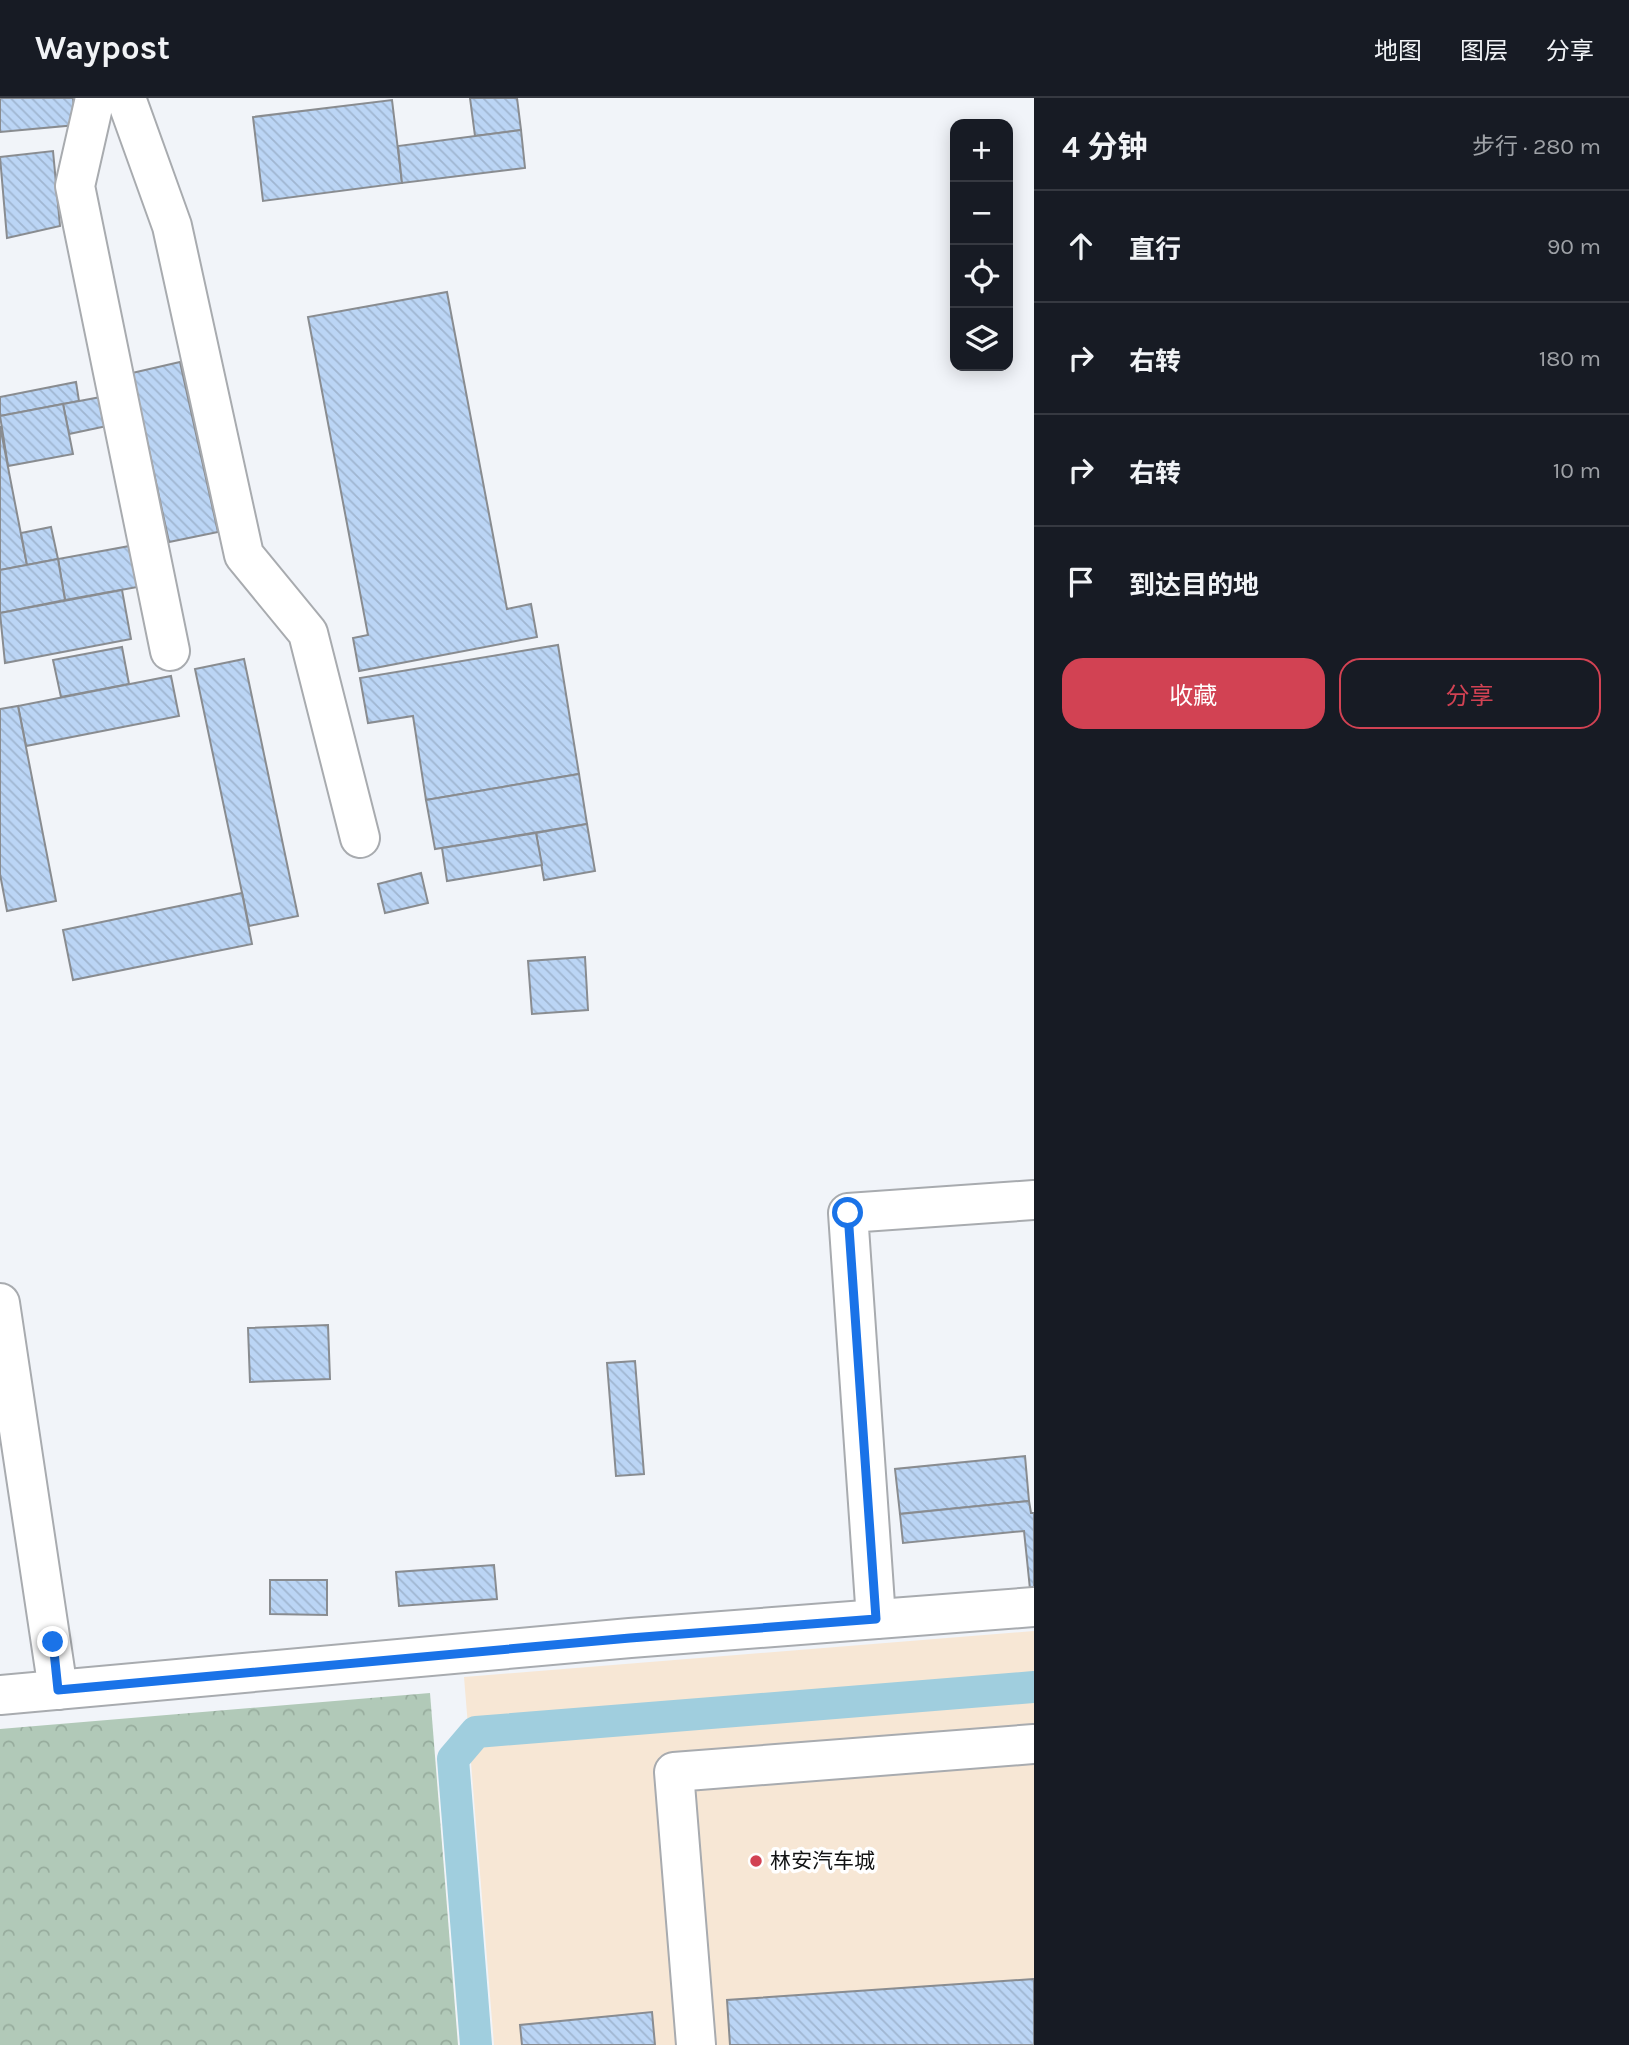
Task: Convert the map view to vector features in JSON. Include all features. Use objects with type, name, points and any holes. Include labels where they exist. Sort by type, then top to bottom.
[{"type":"street","points":[[94,98],[75,186],[170,651]]},
{"type":"street","points":[[126,98],[172,226],[244,555],[308,633],[360,838]]},
{"type":"street","points":[[876,1619],[848,1213],[1034,1200]]},
{"type":"street","points":[[0,1303],[58,1690]]},
{"type":"street","points":[[0,1695],[630,1638],[1034,1607]]},
{"type":"street","points":[[696,2045],[674,1772],[1034,1744]]},
{"type":"shaded area","name":"林安汽车城","points":[[1034,1631],[1034,2045],[494,2045],[464,1677]]},
{"type":"green space","points":[[430,1693],[458,2045],[0,2045],[0,1729]]},
{"type":"building","points":[[0,98],[73,98],[76,125],[0,132]]},
{"type":"building","points":[[470,98],[517,98],[521,130],[475,136]]},
{"type":"building","points":[[392,100],[402,183],[263,201],[253,117]]},
{"type":"building","points":[[521,130],[525,168],[402,183],[398,146]]},
{"type":"building","points":[[53,151],[60,226],[7,238],[0,157]]},
{"type":"building","points":[[447,292],[507,609],[531,604],[537,637],[359,671],[353,638],[368,635],[308,317]]},
{"type":"building","points":[[180,362],[218,532],[169,542],[132,373]]},
{"type":"building","points":[[76,382],[79,401],[0,416],[0,397]]},
{"type":"building","points":[[101,397],[107,426],[69,434],[63,404]]},
{"type":"building","points":[[63,404],[73,454],[8,466],[0,416]]},
{"type":"building","points":[[0,426],[27,565],[0,570]]},
{"type":"building","points":[[51,527],[58,559],[27,565],[21,533]]},
{"type":"building","points":[[135,545],[143,586],[65,600],[58,559]]},
{"type":"building","points":[[58,559],[65,600],[0,613],[0,570]]},
{"type":"building","points":[[122,590],[131,639],[5,663],[0,613]]},
{"type":"building","points":[[558,645],[579,774],[426,800],[413,716],[368,723],[360,678]]},
{"type":"building","points":[[122,647],[129,684],[61,697],[53,660]]},
{"type":"building","points":[[244,659],[298,916],[249,926],[195,669]]},
{"type":"building","points":[[171,676],[179,716],[26,746],[18,706]]},
{"type":"building","points":[[18,706],[56,901],[7,911],[0,874],[0,709]]},
{"type":"building","points":[[579,774],[587,824],[435,849],[426,800]]},
{"type":"building","points":[[587,824],[595,871],[544,880],[536,833]]},
{"type":"building","points":[[536,833],[542,865],[447,881],[442,848]]},
{"type":"building","points":[[421,873],[428,903],[385,913],[378,884]]},
{"type":"building","points":[[242,893],[252,944],[73,980],[63,930]]},
{"type":"building","points":[[585,957],[588,1010],[532,1014],[528,961]]},
{"type":"building","points":[[328,1325],[330,1379],[250,1382],[248,1328]]},
{"type":"building","points":[[635,1361],[644,1474],[616,1476],[607,1363]]},
{"type":"building","points":[[1025,1456],[1029,1501],[900,1514],[895,1469]]},
{"type":"building","points":[[1029,1501],[1031,1513],[1034,1513],[1034,1589],[1030,1589],[1024,1531],[903,1543],[900,1514]]},
{"type":"building","points":[[494,1565],[497,1599],[399,1606],[396,1572]]},
{"type":"building","points":[[270,1580],[327,1580],[327,1615],[270,1614]]},
{"type":"building","points":[[1034,1979],[1034,2045],[730,2045],[727,2000]]},
{"type":"building","points":[[652,2012],[655,2045],[522,2045],[520,2025]]},
{"type":"waterway","points":[[476,2045],[453,1759],[476,1732],[1034,1687]]},
{"type":"place","name":"林安汽车城","points":[[756,1861]]},
{"type":"route","points":[[53,1642],[58,1690],[630,1638],[876,1619],[848,1213]]}]
